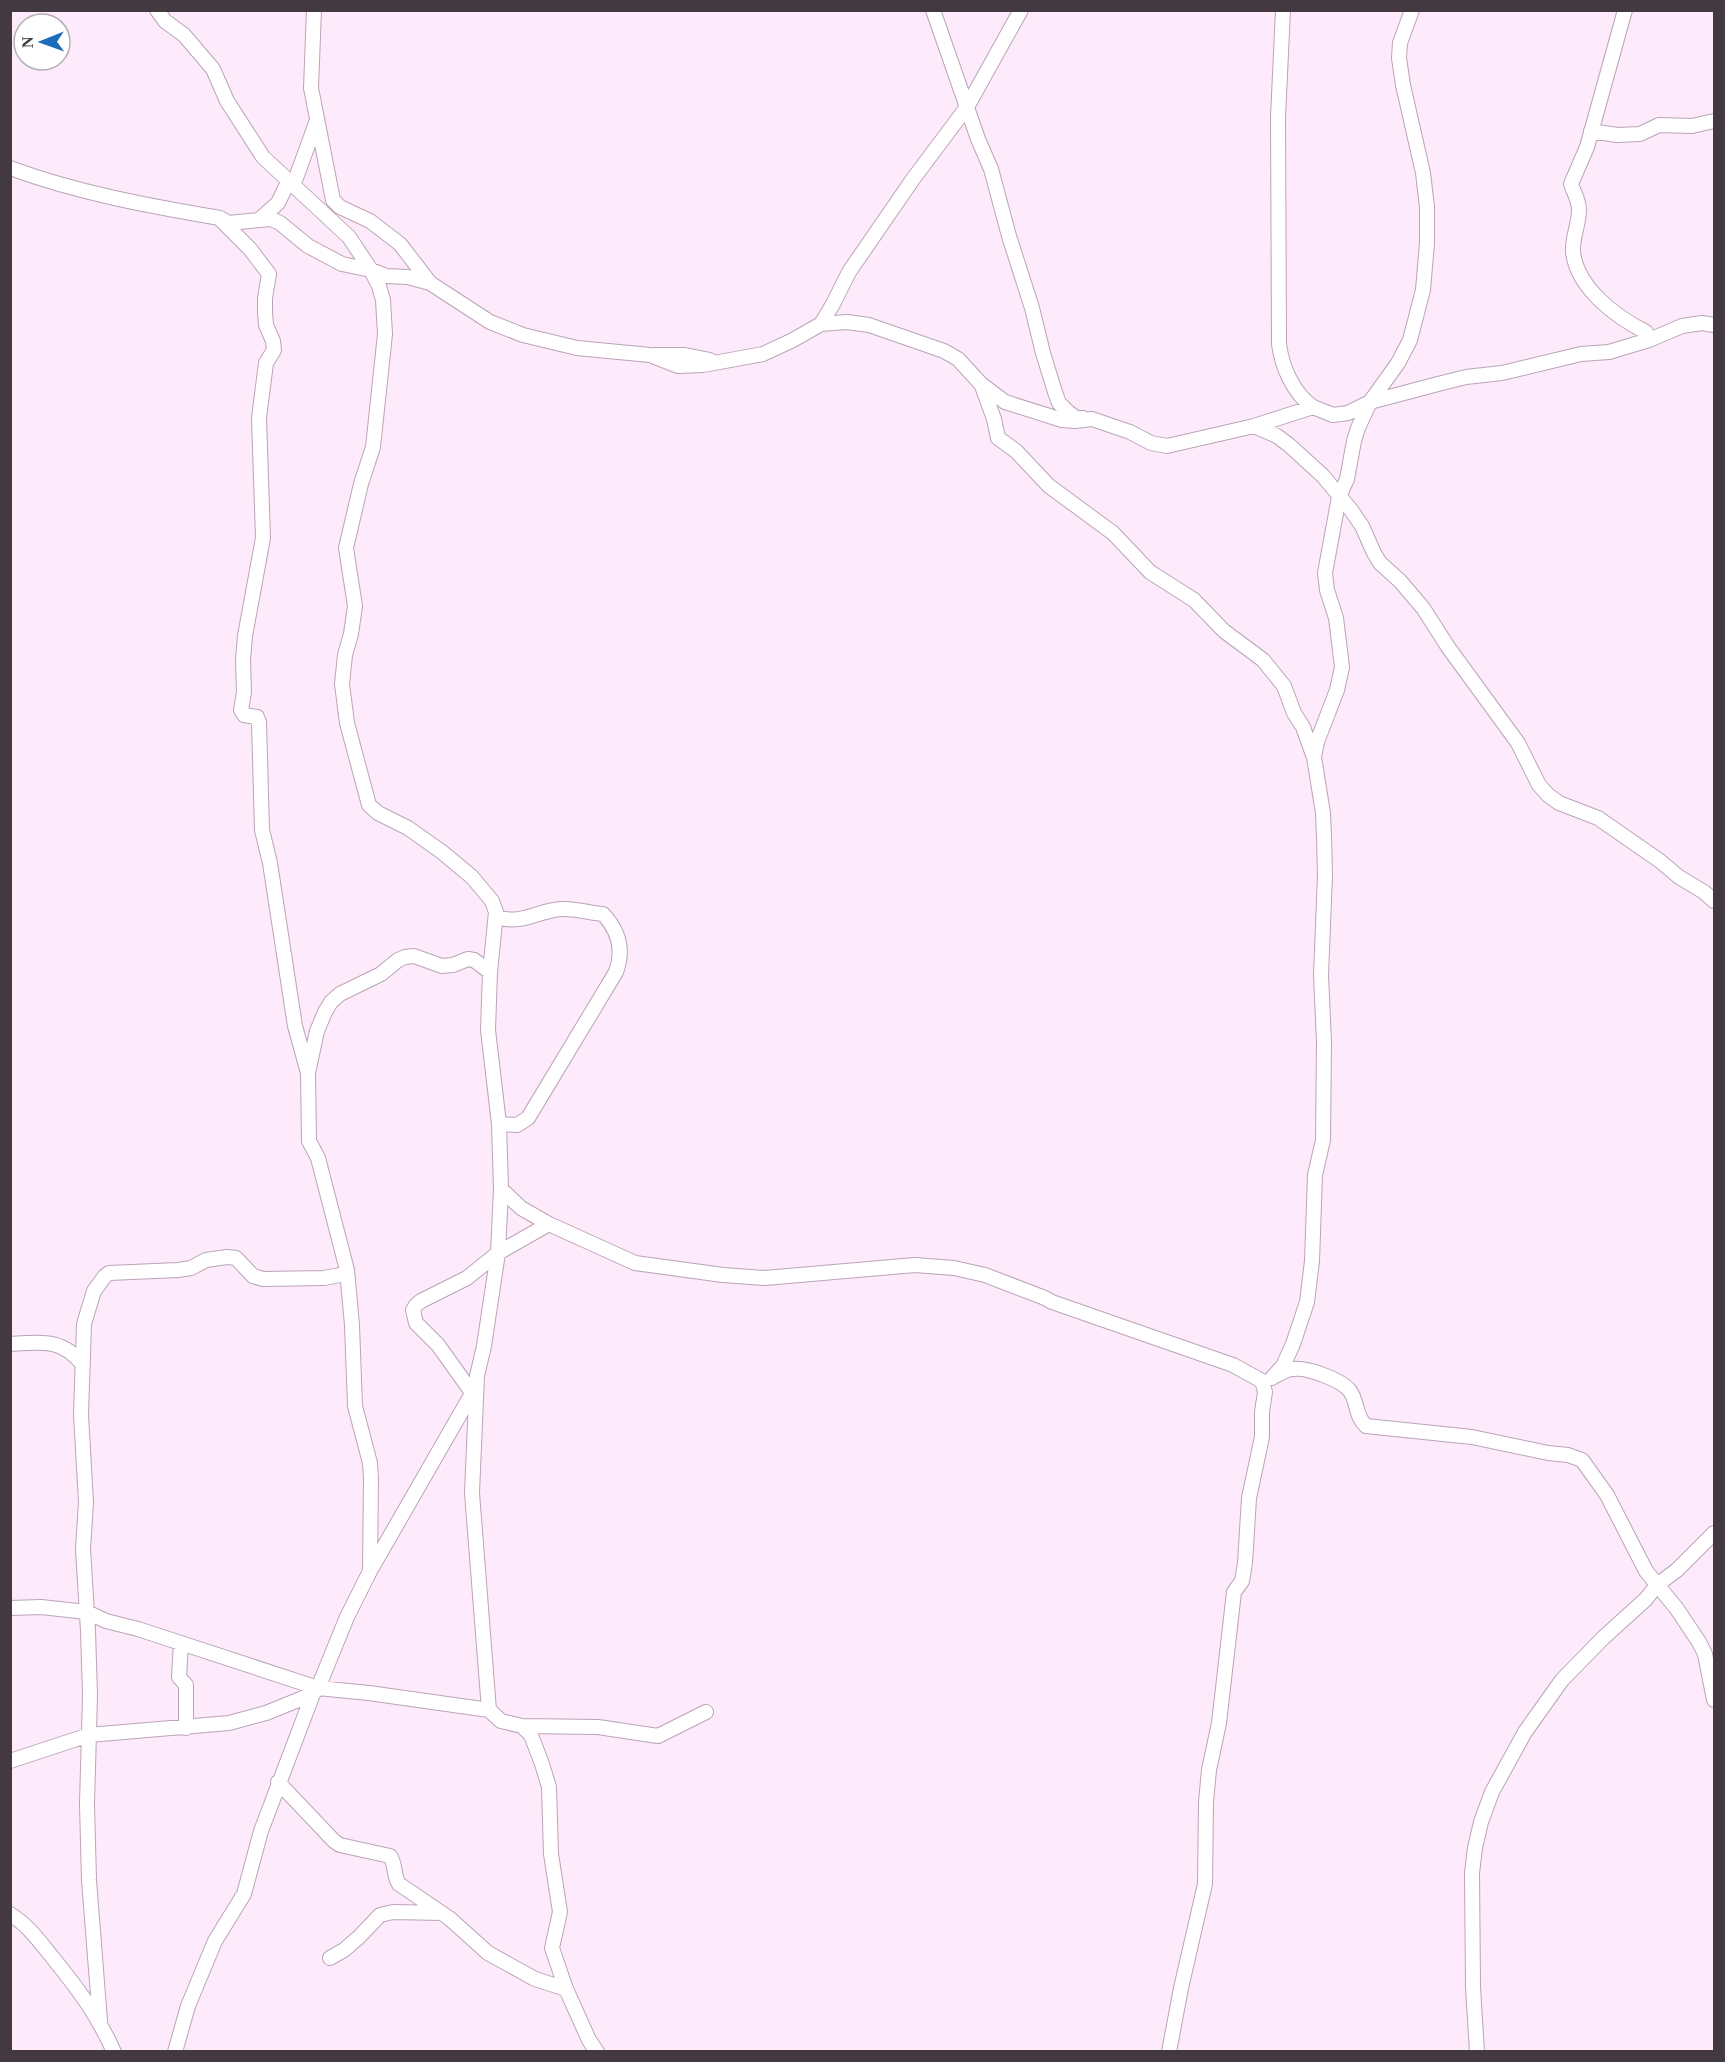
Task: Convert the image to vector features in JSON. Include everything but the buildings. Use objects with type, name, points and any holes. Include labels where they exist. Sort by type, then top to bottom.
[{"type":"street","points":[[157,10],[165,21],[184,35],[207,60],[226,101],[263,157],[342,230],[361,253],[379,286],[383,300],[385,334],[373,447],[346,548],[355,606],[345,655],[342,684],[347,723],[369,805],[378,813],[408,828],[442,852],[471,877],[492,901],[496,917],[490,972],[488,1030],[499,1124],[501,1190],[498,1253],[484,1346],[473,1394],[370,1571],[347,1617],[278,1782],[261,1831],[244,1894],[214,1941],[188,2006],[175,2052]]},
{"type":"street","points":[[314,10],[310,73],[316,121],[331,192],[336,204],[370,221],[400,244],[430,283]]},
{"type":"street","points":[[933,10],[978,139],[991,169],[1059,403],[1059,418],[1062,420]]},
{"type":"street","points":[[821,324],[834,304],[849,272],[913,179],[967,107],[1021,10]]},
{"type":"street","points":[[1283,10],[1278,117],[1280,344],[1282,360],[1289,379],[1306,402],[1333,415],[1348,413],[1370,402],[1466,377],[1503,373],[1581,354],[1618,350],[1682,326],[1702,323],[1714,325]]},
{"type":"street","points":[[1314,757],[1317,742],[1337,690],[1342,667],[1336,618],[1327,590],[1325,573],[1339,497],[1347,479],[1354,441],[1370,402],[1398,363],[1410,340],[1423,290],[1427,243],[1424,173],[1403,85],[1399,58],[1401,43],[1412,10]]},
{"type":"street","points":[[1625,10],[1584,158],[1571,184],[1579,209],[1573,251],[1576,263],[1590,289],[1619,316],[1646,332]]},
{"type":"street","points":[[260,219],[278,203],[288,182],[296,178],[316,121]]},
{"type":"street","points":[[1591,131],[1617,135],[1640,134],[1659,125],[1692,126],[1714,121]]},
{"type":"street","points":[[10,168],[90,193],[220,218],[228,223],[271,219],[280,223],[308,246],[342,264],[371,270],[386,276],[408,277],[430,283],[490,322],[523,335],[577,348],[650,355],[689,367],[763,354],[821,324],[847,322],[868,325],[944,351],[958,360],[981,384],[1005,402],[1062,420],[1092,419]]},
{"type":"street","points":[[220,218],[250,249],[269,274],[265,313],[266,325],[274,350],[266,363],[259,418],[263,538],[245,636],[244,693],[241,710],[244,715],[257,717],[259,722],[262,831],[270,863],[295,1026],[308,1074]]},
{"type":"street","points":[[981,384],[994,419],[998,438],[1016,451],[1049,486],[1119,539],[1150,572],[1194,600],[1224,631],[1268,666],[1284,686],[1294,713],[1304,727],[1314,757],[1323,813],[1324,896],[1321,954],[1324,1043],[1323,1140],[1315,1175],[1308,1302],[1283,1366],[1267,1379],[1262,1412],[1262,1437],[1249,1498],[1245,1563],[1242,1581],[1234,1592],[1219,1724],[1209,1770],[1206,1802],[1206,1884],[1181,1988],[1169,2052]]},
{"type":"street","points":[[1059,403],[1076,418],[1092,419],[1130,432],[1151,443],[1167,446],[1254,426],[1313,407]]},
{"type":"street","points":[[1254,426],[1277,436],[1323,476],[1362,526],[1380,564],[1400,581],[1423,608],[1448,647],[1504,722],[1518,743],[1539,785],[1559,803],[1598,818],[1714,901]]},
{"type":"street","points":[[496,917],[506,920],[524,919],[561,909],[603,914],[615,931],[621,951],[616,972],[528,1118],[518,1125],[499,1124]]},
{"type":"street","points":[[370,1571],[370,1463],[355,1406],[347,1270],[318,1158],[309,1141],[308,1074],[317,1030],[331,1002],[351,988],[381,974],[398,960],[414,957],[442,966],[452,966],[468,958],[490,972]]},
{"type":"street","points":[[501,1190],[521,1208],[549,1224],[635,1263],[723,1275],[765,1278],[915,1265],[954,1268],[980,1274],[1267,1379],[1287,1370],[1303,1369],[1319,1374],[1344,1385],[1350,1391],[1359,1417],[1366,1425],[1472,1437],[1568,1455],[1582,1460],[1607,1495],[1646,1571],[1700,1642],[1705,1654],[1714,1700]]},
{"type":"street","points":[[473,1394],[438,1345],[416,1323],[413,1310],[421,1301],[466,1278],[498,1253],[549,1224]]},
{"type":"street","points":[[100,2021],[89,1880],[87,1612],[83,1549],[86,1502],[81,1415],[84,1324],[90,1303],[102,1280],[109,1273],[178,1270],[191,1268],[206,1260],[227,1257],[236,1258],[253,1276],[263,1279],[324,1278],[340,1275],[347,1270]]},
{"type":"street","points":[[10,1344],[42,1342],[60,1346],[72,1351],[83,1365]]},
{"type":"street","points":[[477,1376],[472,1493],[489,1710]]},
{"type":"street","points":[[1477,2052],[1473,1987],[1472,1873],[1481,1822],[1492,1792],[1525,1732],[1562,1680],[1646,1599],[1657,1585],[1677,1570],[1714,1533]]},
{"type":"street","points":[[10,1608],[41,1607],[87,1612],[106,1621],[181,1643],[315,1691],[369,1693],[489,1710],[501,1721],[522,1726],[598,1727],[658,1736],[706,1712]]},
{"type":"street","points":[[181,1643],[179,1677],[186,1685],[186,1728]]},
{"type":"street","points":[[10,1761],[89,1735],[229,1723],[266,1713],[315,1691]]},
{"type":"street","points":[[522,1726],[531,1734],[536,1744],[549,1787],[551,1854],[560,1912],[552,1948],[566,1989],[589,2040],[597,2052]]},
{"type":"street","points":[[278,1782],[340,1845],[390,1856],[399,1884],[456,1923],[488,1953],[535,1979],[566,1989]]},
{"type":"street","points":[[330,1958],[344,1950],[380,1915],[393,1912],[442,1913]]},
{"type":"street","points":[[10,1914],[38,1939],[78,1989],[100,2021],[114,2052]]}]
